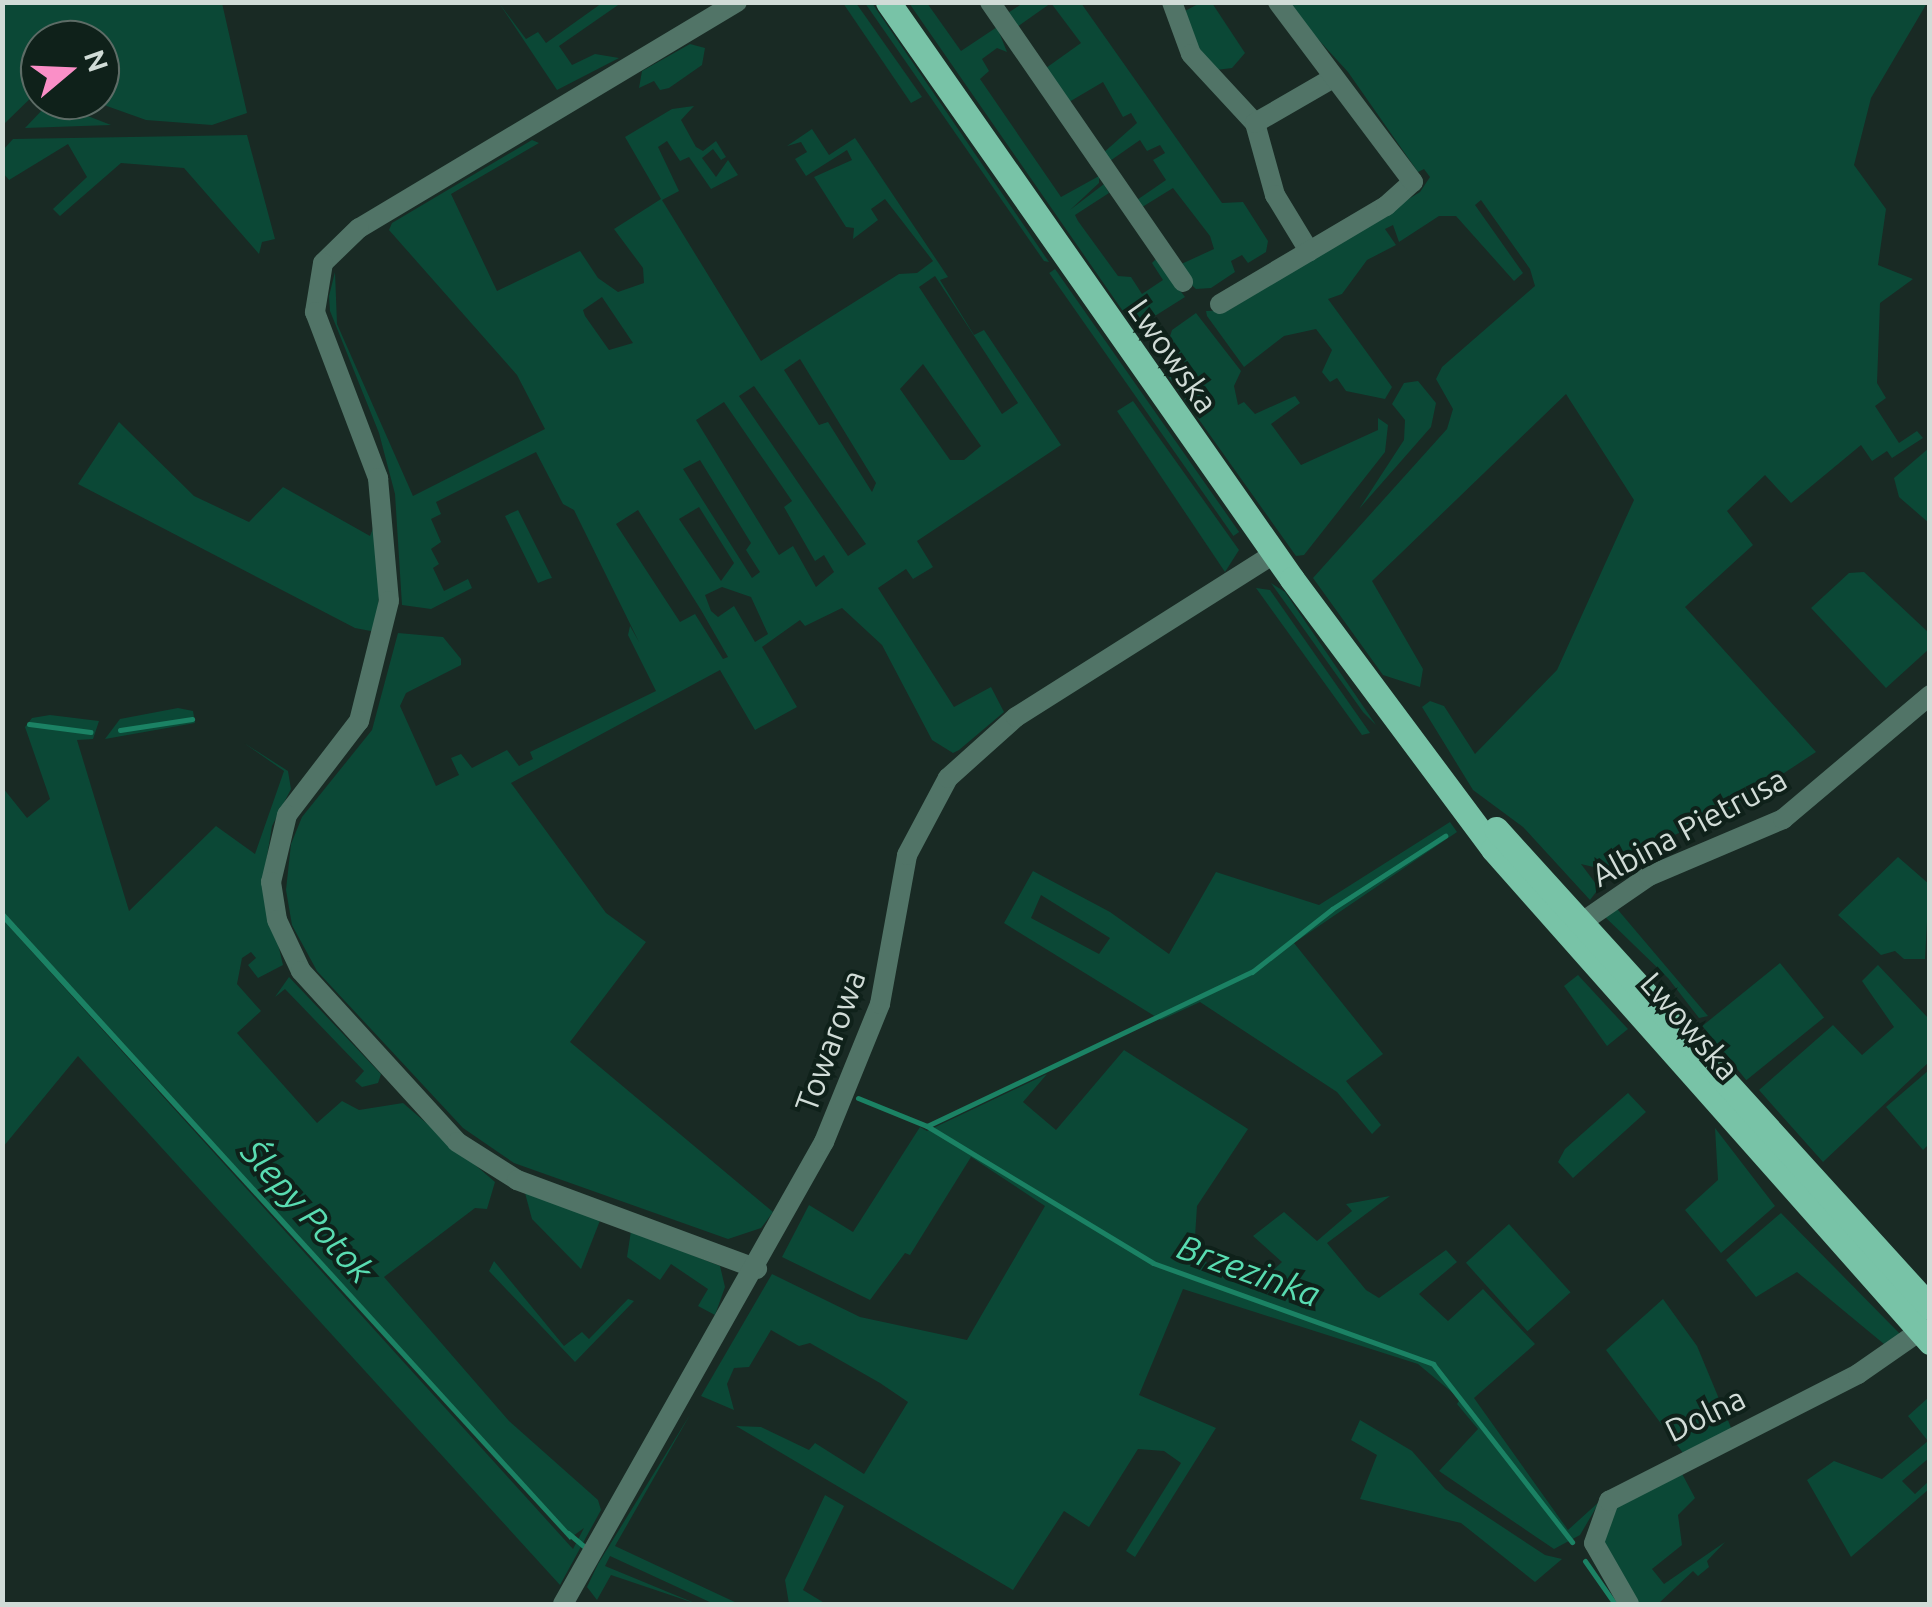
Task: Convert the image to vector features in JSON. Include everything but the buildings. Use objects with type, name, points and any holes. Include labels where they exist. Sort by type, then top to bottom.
[{"type":"main road","name":"Lwowska","points":[[888,2],[1274,554],[1412,743],[1927,1332]]},
{"type":"main road","name":"Lwowska","points":[[1575,926],[1930,1307]]},
{"type":"street","points":[[738,2],[359,228],[321,268],[314,295],[318,320],[382,494],[388,601],[359,722],[298,796],[278,840],[272,895],[284,940],[336,1011],[444,1130],[480,1160],[516,1180],[757,1269]]},
{"type":"street","points":[[990,2],[1183,282]]},
{"type":"street","points":[[1172,2],[1191,54],[1254,122],[1275,195],[1309,251]]},
{"type":"street","points":[[1220,304],[1407,192],[1413,178],[1278,2]]},
{"type":"street","points":[[1254,122],[1333,78]]},
{"type":"street","name":"Towarowa","points":[[563,1604],[757,1269],[858,1066],[886,983],[907,855],[948,778],[1016,717],[1274,554]]},
{"type":"street","name":"Albina Pietrusa","points":[[1575,926],[1649,876],[1784,818],[1930,695]]},
{"type":"street","name":"Dolna","points":[[1629,1604],[1594,1543],[1599,1515],[1614,1496],[1858,1374],[1927,1332]]},
{"type":"shaded area","points":[[3,2],[222,3],[247,113],[212,125],[146,120],[120,111],[120,20],[20,20],[20,108],[3,125]]},
{"type":"shaded area","points":[[499,3],[526,39],[538,32],[546,43],[602,3],[621,3],[559,46],[572,65],[595,54],[619,58],[557,90]]},
{"type":"shaded area","points":[[843,3],[856,3],[922,97],[911,103]]},
{"type":"shaded area","points":[[865,3],[872,3],[1049,262],[1044,261]]},
{"type":"shaded area","points":[[909,3],[927,3],[961,51],[997,27],[1007,52],[997,48],[982,59],[989,71],[980,79],[1061,197],[1099,176],[1099,183],[1070,210],[1104,184],[1109,193],[1075,215],[1078,221],[1118,276],[1131,277],[1142,294],[1163,280],[1152,263],[1156,259],[1185,297],[1147,321],[1127,317]]},
{"type":"shaded area","points":[[1023,3],[1051,3],[1017,27],[1008,13]]},
{"type":"shaded area","points":[[1051,3],[1081,3],[1222,203],[1243,202],[1268,241],[1266,252],[1248,263],[1242,255],[1231,261],[1235,272],[1211,288],[1196,289],[1187,281],[1177,266],[1214,249],[1210,236],[1173,188],[1139,209],[1134,202],[1166,180],[1153,160],[1165,153],[1160,145],[1147,151],[1140,140],[1107,163],[1102,154],[1137,123],[1131,113],[1123,117],[1103,82],[1069,102],[1046,68],[1081,43]]},
{"type":"shaded area","points":[[1200,3],[1212,3],[1245,53],[1232,68],[1216,70],[1203,59],[1183,12]]},
{"type":"shaded area","points":[[1285,3],[1927,3],[1871,98],[1854,165],[1886,209],[1878,265],[1913,279],[1880,303],[1877,383],[1886,398],[1875,406],[1899,443],[1917,431],[1923,438],[1892,458],[1887,451],[1872,461],[1861,445],[1791,503],[1765,475],[1727,511],[1753,545],[1685,607],[1816,752],[1728,810],[1602,869],[1581,864],[1599,888],[1590,900],[1523,827],[1473,790],[1422,707],[1430,701],[1444,706],[1475,754],[1557,670],[1634,500],[1566,394],[1372,581],[1423,669],[1420,687],[1383,675],[1313,578],[1447,429],[1453,409],[1436,379],[1442,367],[1535,286],[1530,269],[1481,200],[1475,205],[1523,273],[1514,281],[1456,216],[1439,216],[1399,242],[1393,225],[1385,229],[1396,245],[1367,260],[1342,294],[1328,299],[1392,387],[1385,399],[1346,391],[1337,378],[1330,382],[1322,372],[1332,350],[1316,329],[1284,336],[1244,367],[1207,316],[1206,311],[1229,310],[1420,192],[1430,177],[1424,169],[1418,172],[1348,72]]},
{"type":"shaded area","points":[[690,44],[705,48],[702,65],[669,88],[660,90],[654,81],[639,88],[642,71]]},
{"type":"shaded area","points":[[694,106],[681,120],[696,147],[703,151],[716,141],[726,157],[721,160],[713,149],[702,158],[716,177],[728,160],[738,175],[711,189],[689,157],[680,161],[667,141],[658,147],[679,191],[662,200],[761,361],[899,274],[917,273],[933,261],[885,199],[871,209],[878,220],[853,239],[854,228],[846,227],[814,177],[852,160],[847,150],[806,176],[795,159],[807,152],[801,142],[787,146],[812,129],[829,155],[855,138],[948,277],[940,280],[974,335],[984,330],[1061,445],[917,541],[933,567],[913,579],[906,569],[878,588],[954,707],[991,687],[1004,712],[959,750],[953,753],[932,740],[882,645],[842,608],[805,626],[800,620],[762,647],[797,707],[755,730],[720,670],[511,783],[606,913],[646,942],[570,1042],[773,1212],[761,1228],[728,1239],[514,1163],[463,1128],[317,971],[292,925],[286,890],[291,844],[302,817],[372,730],[398,633],[443,637],[461,659],[461,665],[406,693],[400,706],[436,786],[459,775],[451,758],[461,754],[472,768],[507,750],[519,766],[533,759],[530,752],[656,691],[628,635],[630,626],[639,642],[574,510],[563,504],[536,452],[436,502],[441,514],[431,519],[441,542],[431,549],[439,564],[433,568],[444,591],[468,579],[472,588],[431,609],[402,605],[395,494],[379,433],[330,311],[329,296],[335,272],[337,324],[413,496],[545,429],[517,375],[389,230],[392,223],[532,140],[539,143],[451,194],[497,291],[580,251],[598,278],[618,292],[644,283],[643,268],[614,229],[661,199],[625,137],[672,109]],"holes":[[[935,276],[1018,403],[1002,414],[919,287]],[[602,297],[633,343],[609,350],[583,310]],[[800,359],[876,483],[872,492],[828,422],[819,425],[784,370]],[[923,364],[981,446],[964,460],[950,460],[900,389]],[[754,386],[866,544],[848,556],[739,396]],[[724,402],[792,501],[784,507],[815,561],[824,555],[834,572],[816,587],[793,546],[779,555],[696,420]],[[700,460],[751,543],[746,550],[760,572],[752,578],[683,469]],[[699,507],[734,563],[721,581],[679,519]],[[638,510],[728,657],[723,659],[695,614],[680,622],[616,524]],[[722,587],[751,597],[768,634],[755,642],[734,606],[718,617],[705,595]]]},
{"type":"shaded area","points":[[33,120],[98,120],[111,125],[25,128]]},
{"type":"shaded area","points":[[247,135],[275,239],[262,242],[259,254],[184,168],[121,163],[60,216],[53,209],[87,177],[68,144],[9,180],[3,173],[3,150],[13,139]]},
{"type":"shaded area","points":[[1055,269],[1239,532],[1233,536],[1049,273]]},
{"type":"shaded area","points":[[1196,313],[1241,371],[1234,386],[1238,405],[1244,402],[1255,414],[1295,396],[1300,403],[1271,424],[1301,465],[1378,430],[1378,418],[1388,425],[1385,452],[1304,555],[1296,556],[1168,376],[1164,355],[1172,330]]},
{"type":"shaded area","points":[[1418,381],[1436,403],[1431,427],[1359,509],[1404,440],[1405,420],[1392,404],[1404,383]]},
{"type":"shaded area","points":[[1133,401],[1239,550],[1225,572],[1117,411]]},
{"type":"shaded area","points":[[119,422],[194,496],[249,522],[283,487],[370,536],[374,526],[382,561],[376,632],[355,628],[78,484]]},
{"type":"shaded area","points":[[1929,448],[1929,523],[1899,497],[1894,478]]},
{"type":"shaded area","points":[[518,510],[552,578],[538,583],[505,516]]},
{"type":"shaded area","points":[[1864,572],[1929,633],[1929,649],[1886,688],[1811,608],[1849,573]]},
{"type":"shaded area","points":[[1271,583],[1285,592],[1376,725],[1363,712]]},
{"type":"shaded area","points":[[1256,588],[1270,590],[1370,733],[1362,735]]},
{"type":"shaded area","points":[[178,708],[193,711],[195,723],[105,739],[120,719]]},
{"type":"shaded area","points":[[50,715],[99,721],[93,739],[77,740],[129,911],[216,826],[255,854],[284,771],[244,743],[288,771],[291,789],[272,826],[263,881],[283,965],[258,978],[248,965],[256,958],[251,952],[242,958],[237,984],[261,1011],[237,1033],[317,1123],[342,1101],[359,1110],[403,1103],[495,1182],[487,1209],[475,1208],[384,1277],[509,1421],[598,1500],[601,1510],[560,1585],[78,1056],[3,1147],[3,920],[573,1549],[584,1528],[573,1536],[3,911],[3,788],[27,818],[50,799],[25,727],[32,718]]},
{"type":"shaded area","points":[[1450,822],[1457,832],[1294,943],[1383,1054],[1346,1081],[1381,1125],[1372,1134],[1337,1092],[1200,1002],[1161,1020],[1004,923],[1033,871],[1110,912],[1169,954],[1216,872],[1319,905]],"holes":[[[1041,895],[1110,938],[1099,954],[1031,918]]]},
{"type":"shaded area","points":[[1898,857],[1929,884],[1925,959],[1904,959],[1895,951],[1881,955],[1838,915]]},
{"type":"shaded area","points":[[1613,904],[1708,1016],[1699,1018],[1668,978],[1601,913]]},
{"type":"shaded area","points":[[3,911],[573,1536],[570,1540],[3,920]]},
{"type":"shaded area","points":[[1780,963],[1824,1017],[1746,1080],[1702,1026]]},
{"type":"shaded area","points":[[1878,965],[1929,1019],[1929,1062],[1823,1162],[1759,1090],[1833,1025],[1862,1055],[1894,1027],[1862,981]]},
{"type":"shaded area","points":[[1578,975],[1628,1029],[1607,1046],[1564,986]]},
{"type":"shaded area","points":[[289,977],[381,1074],[378,1083],[362,1087],[355,1081],[364,1071],[285,989],[275,997]]},
{"type":"shaded area","points":[[1124,1050],[1248,1129],[1197,1206],[1195,1237],[1210,1270],[1255,1287],[1282,1262],[1253,1236],[1284,1212],[1317,1241],[1352,1211],[1346,1204],[1390,1196],[1327,1243],[1366,1290],[1379,1298],[1446,1250],[1457,1262],[1419,1294],[1448,1321],[1483,1289],[1535,1344],[1474,1398],[1568,1530],[1600,1501],[1580,1535],[1554,1549],[1439,1471],[1478,1429],[1457,1404],[1460,1399],[1418,1364],[1183,1289],[1139,1395],[1216,1428],[1135,1557],[1126,1551],[1181,1463],[1164,1451],[1138,1449],[1089,1527],[1064,1511],[1013,1590],[736,1426],[761,1427],[809,1450],[815,1443],[864,1474],[908,1402],[880,1383],[810,1343],[799,1346],[771,1330],[749,1367],[734,1368],[727,1384],[734,1410],[701,1396],[772,1274],[860,1317],[967,1340],[1045,1206],[971,1157],[910,1255],[905,1253],[870,1300],[782,1257],[809,1205],[853,1232],[920,1127],[927,1131],[1047,1074],[1023,1102],[1056,1130]]},
{"type":"shaded area","points":[[1929,1070],[1929,1144],[1923,1150],[1886,1107]]},
{"type":"shaded area","points":[[1628,1093],[1646,1112],[1573,1178],[1558,1162],[1565,1149]]},
{"type":"shaded area","points":[[1715,1128],[1775,1206],[1721,1253],[1685,1210],[1718,1180]]},
{"type":"shaded area","points":[[525,1193],[601,1218],[581,1269],[532,1219]]},
{"type":"shaded area","points":[[1781,1213],[1901,1335],[1890,1349],[1797,1272],[1756,1297],[1726,1260]]},
{"type":"shaded area","points":[[1509,1224],[1571,1292],[1527,1331],[1466,1263]]},
{"type":"shaded area","points":[[631,1231],[720,1266],[725,1287],[715,1315],[698,1306],[708,1289],[671,1264],[660,1280],[627,1257]]},
{"type":"shaded area","points":[[494,1261],[564,1346],[582,1332],[589,1339],[628,1299],[634,1301],[575,1362],[489,1271]]},
{"type":"shaded area","points":[[1663,1299],[1697,1346],[1732,1430],[1683,1453],[1606,1350]]},
{"type":"shaded area","points":[[1929,1397],[1929,1458],[1902,1481],[1915,1494],[1929,1481],[1929,1489],[1851,1557],[1807,1480],[1834,1461],[1882,1479],[1928,1441],[1908,1416]]},
{"type":"shaded area","points":[[691,1413],[615,1546],[739,1604],[714,1604],[610,1556],[605,1566],[697,1604],[611,1575],[597,1600],[587,1587],[598,1564]]},
{"type":"shaded area","points":[[1360,1420],[1412,1451],[1445,1489],[1545,1555],[1562,1559],[1535,1582],[1461,1523],[1360,1499],[1377,1455],[1351,1440]]},
{"type":"shaded area","points":[[1680,1470],[1695,1498],[1678,1515],[1682,1545],[1652,1569],[1664,1584],[1725,1542],[1707,1561],[1709,1567],[1698,1576],[1693,1571],[1658,1604],[1633,1604],[1604,1560],[1603,1516]]},
{"type":"shaded area","points":[[825,1495],[844,1506],[803,1590],[826,1604],[789,1604],[785,1580]]},
{"type":"waterway","points":[[120,730],[192,719]]},
{"type":"waterway","points":[[29,724],[90,732]]},
{"type":"waterway","points":[[927,1126],[1252,972],[1332,909],[1445,836]]},
{"type":"waterway","name":"Brzezinka","points":[[858,1098],[927,1126],[1153,1263],[1433,1364],[1572,1542]]},
{"type":"waterway","name":"Ślepy Potok","points":[[568,1533],[586,1548]]},
{"type":"waterway","points":[[1585,1561],[1615,1604]]}]
